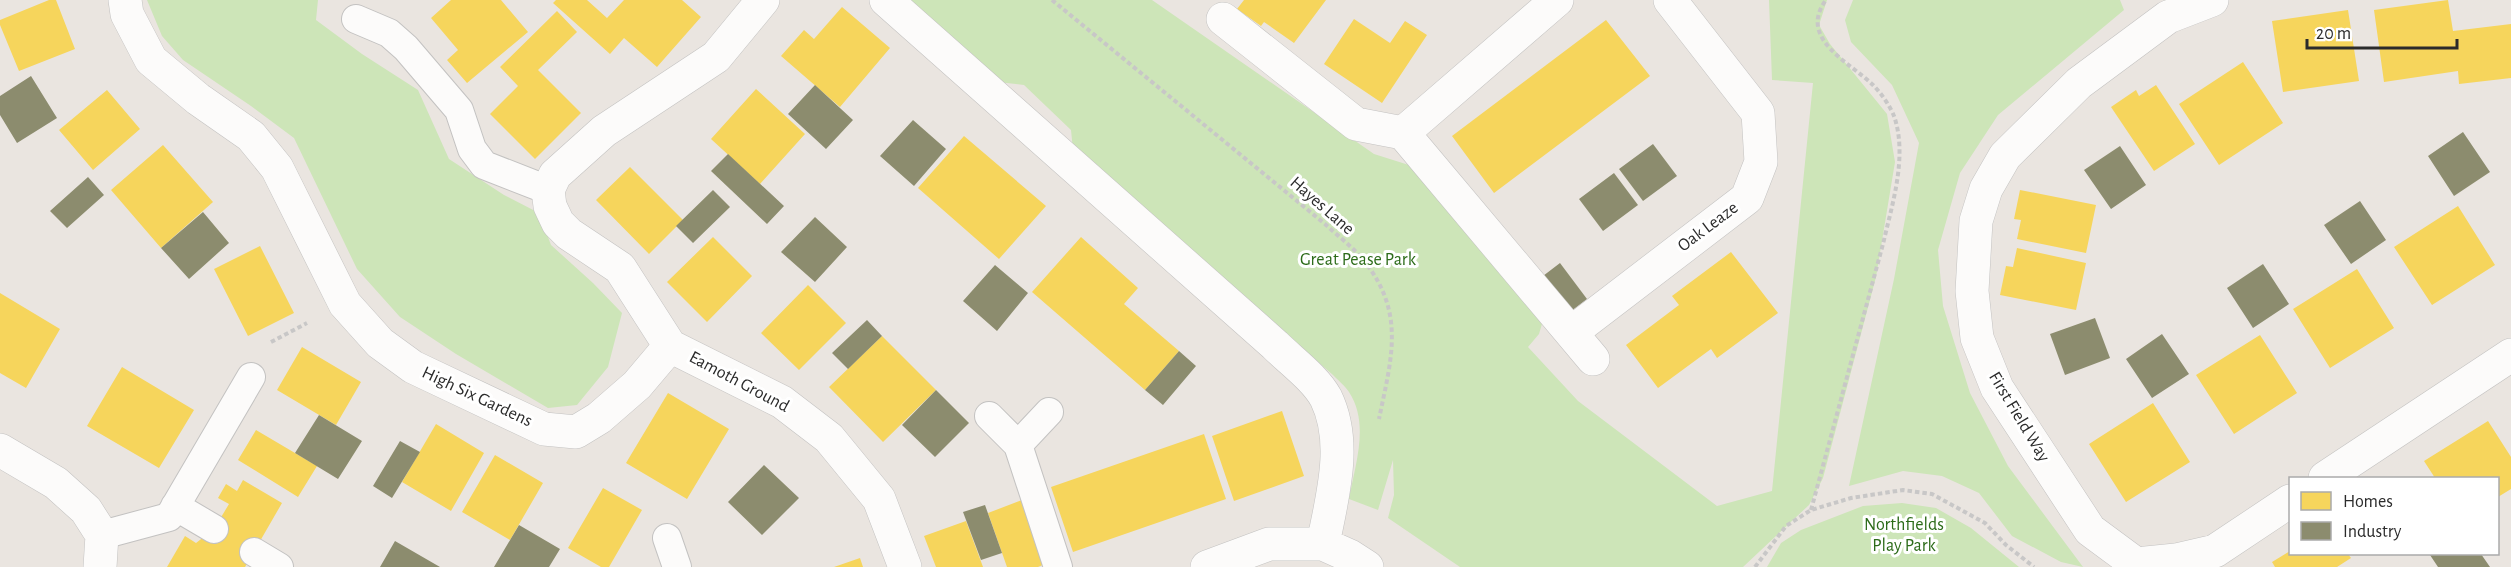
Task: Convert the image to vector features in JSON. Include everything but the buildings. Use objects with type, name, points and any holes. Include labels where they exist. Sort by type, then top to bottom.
[{"type":"street","name":"High Six Gardens","points":[[125,0],[127,14],[151,60],[198,99],[250,136],[277,168],[345,303],[380,343],[413,367],[544,429],[576,432],[599,418],[637,385],[670,346]]},
{"type":"street","points":[[670,346],[620,268],[569,234],[558,223],[550,206],[548,190],[555,175],[604,131],[716,57],[763,0]]},
{"type":"street","points":[[886,0],[1275,345],[1325,397],[1333,418],[1336,467],[1323,544]]},
{"type":"street","points":[[1403,133],[1557,0]]},
{"type":"street","name":"Oak Leaze","points":[[1572,332],[1747,198],[1761,162],[1758,113],[1670,0]]},
{"type":"street","name":"First Field Way","points":[[2212,0],[2164,8],[2079,83],[2005,156],[1986,189],[1976,221],[1972,291],[1977,339],[1997,388],[2090,530],[2136,564],[2220,559],[2289,502]]},
{"type":"street","points":[[1223,19],[1356,124],[1403,133],[1593,359]]},
{"type":"street","name":"Eamoth Ground","points":[[670,346],[782,402],[830,438],[879,499],[905,567]]},
{"type":"street","points":[[2327,477],[2511,355]]},
{"type":"street","points":[[0,450],[56,483],[86,510],[102,535],[100,567]]},
{"type":"street","points":[[1207,567],[1269,544],[1323,544],[1350,556],[1367,567]]},
{"type":"lane","points":[[356,19],[389,33],[406,48],[459,110],[472,149],[484,165],[548,190]]},
{"type":"lane","points":[[102,535],[169,517],[251,377]]},
{"type":"lane","points":[[1018,444],[1049,412]]},
{"type":"lane","points":[[989,416],[1018,444],[1058,567]]},
{"type":"lane","points":[[175,506],[214,528]]},
{"type":"lane","points":[[667,538],[677,567]]},
{"type":"lane","points":[[254,552],[279,567]]},
{"type":"path","name":"Hayes Lane","points":[[1052,0],[1325,224],[1364,261],[1383,288],[1391,315],[1393,344],[1377,426]]},
{"type":"path","points":[[1811,510],[1883,244],[1893,201],[1899,149],[1894,116],[1883,96],[1829,49],[1817,27],[1821,6],[1826,0]]},
{"type":"path","points":[[1755,567],[1786,526],[1811,510],[1851,498],[1903,490],[1932,494],[1985,523],[2006,545],[2034,567]]},
{"type":"green space","points":[[147,0],[318,0],[316,20],[362,54],[418,90],[449,159],[504,195],[539,213],[551,245],[622,313],[608,367],[577,405],[548,408],[456,354],[400,317],[357,269],[294,138],[183,60],[162,36]]},
{"type":"green space","name":"Great Pease Park","points":[[905,0],[1152,0],[1374,154],[1412,166],[1544,317],[1539,334],[1528,347],[1578,401],[1717,506],[1772,491],[1813,83],[1772,80],[1769,0],[1827,0],[1819,25],[1830,44],[1887,114],[1895,162],[1876,277],[1823,478],[1809,505],[1743,567],[1460,567],[1388,518],[1394,495],[1393,460],[1378,510],[1349,499],[1360,431],[1355,404],[1341,383],[1073,150],[1071,130],[1024,85],[998,82]]},
{"type":"green space","points":[[1853,0],[2120,0],[2124,10],[1998,115],[1960,173],[1938,250],[1943,306],[1970,393],[2008,466],[2083,567],[2061,562],[2012,536],[1979,493],[1942,476],[1903,471],[1849,486],[1894,279],[1919,143],[1892,85],[1851,42],[1845,20]]},
{"type":"green space","name":"Northfields Play Park","points":[[1902,503],[1936,508],[1971,528],[2019,567],[1767,567],[1781,543],[1801,530],[1863,506]]}]
